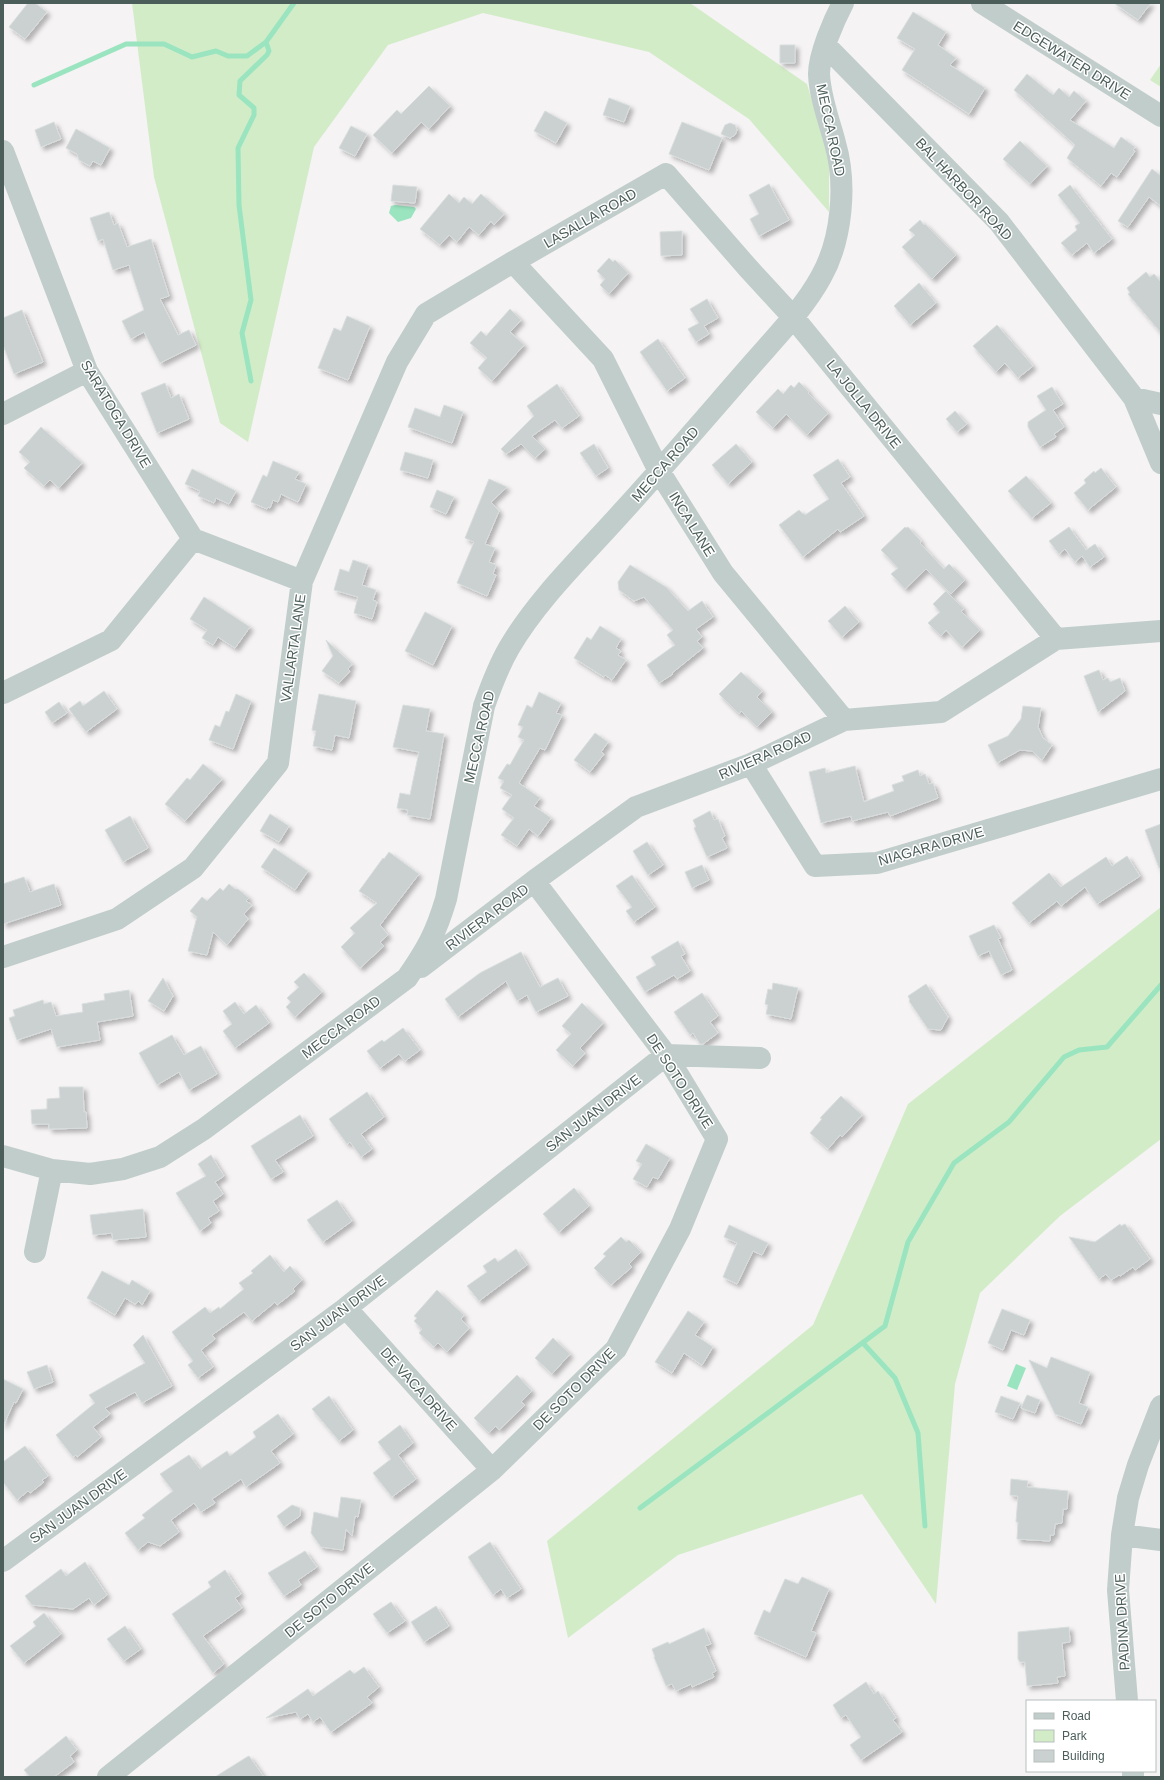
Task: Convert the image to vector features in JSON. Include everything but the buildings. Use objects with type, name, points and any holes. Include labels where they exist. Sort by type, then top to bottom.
[{"type":"street","name":"MECCA ROAD","points":[[3,1156],[52,1170],[90,1174],[124,1169],[160,1157],[204,1129],[407,978],[426,951],[438,926],[446,899],[484,706],[494,677],[509,648],[527,620],[547,595],[659,472],[793,317],[821,278],[833,253],[839,222],[842,181],[836,146],[823,103],[819,73],[825,45],[843,3]]},
{"type":"street","name":"EDGEWATER DRIVE","points":[[982,3],[1161,116]]},
{"type":"street","name":"BAL HARBOR ROAD","points":[[825,45],[999,222],[1134,398]]},
{"type":"street","name":"SARATOGA DRIVE","points":[[3,151],[87,371],[193,539]]},
{"type":"street","name":"LA JOLLA DRIVE","points":[[666,174],[793,317],[1056,639]]},
{"type":"street","name":"LASALLA ROAD","points":[[513,262],[666,174]]},
{"type":"street","name":"INCA LANE","points":[[513,262],[603,359],[659,472],[723,573],[844,720]]},
{"type":"street","name":"VALLARTA LANE","points":[[3,957],[117,919],[193,868],[278,763],[302,581],[397,362],[426,314],[513,262]]},
{"type":"street","points":[[3,414],[87,371]]},
{"type":"street","points":[[1134,398],[1161,404]]},
{"type":"street","points":[[1134,398],[1161,463]]},
{"type":"street","points":[[3,693],[111,640],[193,539],[302,581]]},
{"type":"street","name":"RIVIERA ROAD","points":[[407,978],[534,881],[636,807],[751,764],[844,720],[941,712],[1056,639],[1161,631]]},
{"type":"street","name":"NIAGARA DRIVE","points":[[751,764],[815,866],[876,863],[1161,779]]},
{"type":"street","name":"DE SOTO DRIVE","points":[[108,1777],[492,1470],[616,1349],[680,1229],[717,1139],[666,1055],[534,881]]},
{"type":"street","points":[[666,1055],[760,1058]]},
{"type":"street","name":"SAN JUAN DRIVE","points":[[3,1561],[346,1308],[666,1055]]},
{"type":"street","points":[[36,1252],[52,1170]]},
{"type":"street","name":"DE VACA DRIVE","points":[[346,1308],[492,1470]]},
{"type":"street","name":"PADINA DRIVE","points":[[1127,1700],[1118,1590],[1122,1535],[1128,1498],[1138,1465],[1161,1406]]},
{"type":"street","points":[[1122,1535],[1161,1540]]},
{"type":"green space","points":[[132,3],[690,3],[807,84],[829,159],[829,212],[749,119],[649,52],[483,13],[388,45],[314,147],[248,442],[220,423],[154,177]]},
{"type":"green space","points":[[1161,64],[1161,87],[1150,80]]},
{"type":"green space","points":[[1161,907],[1161,1139],[1060,1216],[980,1293],[955,1384],[936,1604],[862,1494],[678,1555],[568,1638],[547,1541],[813,1325],[908,1104]]},
{"type":"shaded area","points":[[391,206],[414,207],[416,209],[411,218],[398,222],[389,213]]},
{"type":"shaded area","points":[[1016,1364],[1026,1368],[1017,1390],[1007,1386]]},
{"type":"waterway","points":[[251,381],[242,333],[251,300],[239,205],[238,148],[254,115],[254,108],[239,95],[240,81],[267,55],[269,51],[266,42],[294,3]]},
{"type":"waterway","points":[[34,85],[126,44],[164,44],[192,57],[216,51],[228,56],[247,56],[266,42]]},
{"type":"waterway","points":[[640,1508],[885,1326],[908,1242],[954,1163],[1009,1122],[1064,1057],[1079,1050],[1107,1047],[1161,985]]},
{"type":"waterway","points":[[863,1343],[895,1378],[918,1433],[925,1526]]}]
